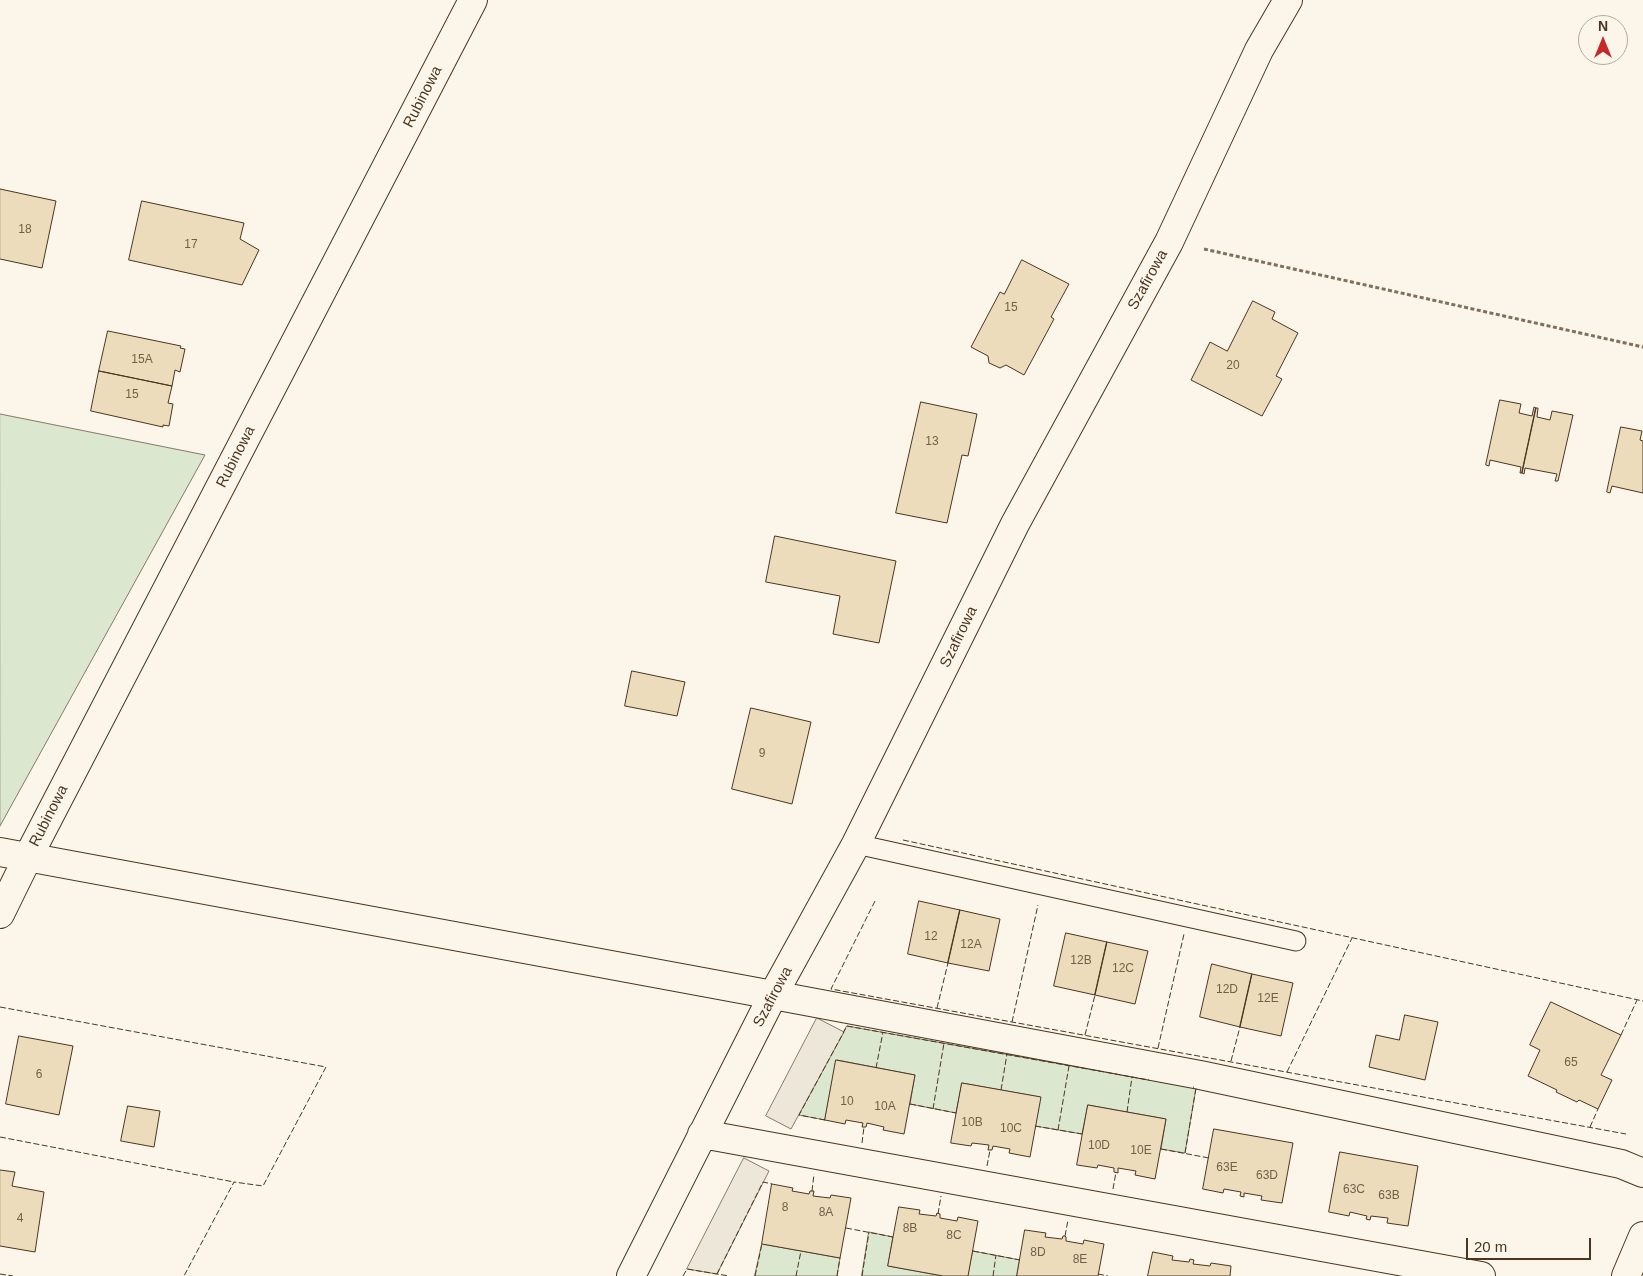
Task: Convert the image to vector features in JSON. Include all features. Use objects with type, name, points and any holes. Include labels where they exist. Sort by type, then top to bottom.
[{"type":"street","name":"Rubinowa","points":[[0,914],[473,0]]},
{"type":"street","name":"Szafirowa","points":[[631,1276],[773,995],[856,844],[1015,524],[1169,242],[1259,50],[1288,0]]},
{"type":"street","points":[[0,852],[1200,1075],[1621,1164],[1643,1173]]},
{"type":"street","points":[[702,1134],[1481,1276]]},
{"type":"street","points":[[1626,1276],[1643,1236]]},
{"type":"lane","points":[[856,844],[1296,941]]},
{"type":"path","points":[[1169,242],[1643,347]]},
{"type":"green space","points":[[0,414],[205,455],[0,826]]},
{"type":"green space","points":[[847,1026],[1196,1088],[1185,1153],[1161,1149],[1166,1119],[1088,1105],[1082,1134],[1035,1126],[1040,1097],[962,1083],[956,1113],[910,1104],[915,1075],[837,1060],[825,1120],[799,1115]]},
{"type":"green space","points":[[869,1232],[893,1237],[888,1266],[943,1276],[862,1276]]},
{"type":"green space","points":[[762,1244],[840,1258],[837,1276],[755,1276]]},
{"type":"green space","points":[[973,1251],[1020,1260],[1017,1276],[968,1276]]},
{"type":"shaded area","points":[[817,1018],[844,1032],[791,1129],[766,1116]]},
{"type":"shaded area","points":[[744,1158],[769,1171],[717,1274],[687,1269]]},
{"type":"building","points":[[0,189],[56,201],[42,268],[0,259]]},
{"type":"building","points":[[142,201],[244,223],[240,239],[259,250],[242,285],[129,260]]},
{"type":"building","points":[[1022,260],[1069,284],[1051,317],[1054,319],[1024,375],[1006,365],[1000,368],[989,363],[988,356],[971,347],[1000,292],[1004,294]]},
{"type":"building","points":[[1253,301],[1275,312],[1272,319],[1298,333],[1276,376],[1282,379],[1262,416],[1191,380],[1210,342],[1227,351]]},
{"type":"building","points":[[108,331],[181,346],[180,348],[185,349],[180,372],[175,370],[172,386],[99,371]]},
{"type":"building","points":[[99,371],[172,386],[168,403],[173,404],[169,426],[163,425],[163,427],[91,411]]},
{"type":"building","points":[[1500,400],[1521,404],[1519,413],[1532,416],[1534,407],[1536,408],[1522,473],[1520,473],[1521,467],[1490,460],[1489,466],[1486,465]]},
{"type":"building","points":[[921,402],[977,414],[968,456],[962,455],[947,523],[896,513]]},
{"type":"building","points":[[1536,408],[1538,408],[1537,417],[1550,420],[1552,411],[1573,415],[1558,481],[1555,481],[1557,474],[1525,468],[1524,474],[1522,473]]},
{"type":"building","points":[[1621,427],[1642,431],[1640,440],[1643,441],[1643,493],[1612,486],[1610,493],[1607,492]]},
{"type":"building","points":[[775,536],[896,561],[879,643],[833,634],[840,596],[766,582]]},
{"type":"building","points":[[632,671],[685,682],[677,716],[625,706]]},
{"type":"building","points":[[751,708],[811,722],[792,804],[732,789]]},
{"type":"building","points":[[919,901],[960,910],[948,963],[908,954]]},
{"type":"building","points":[[960,910],[1000,919],[989,971],[948,963]]},
{"type":"building","points":[[1066,933],[1107,942],[1095,995],[1054,986]]},
{"type":"building","points":[[1107,942],[1148,951],[1135,1004],[1095,995]]},
{"type":"building","points":[[1212,964],[1252,974],[1240,1027],[1200,1017]]},
{"type":"building","points":[[1252,974],[1293,983],[1281,1036],[1240,1027]]},
{"type":"building","points":[[1551,1002],[1621,1035],[1601,1075],[1612,1080],[1598,1109],[1579,1100],[1577,1102],[1528,1076],[1540,1050],[1530,1045]]},
{"type":"building","points":[[1405,1015],[1438,1022],[1425,1080],[1369,1067],[1376,1035],[1399,1040]]},
{"type":"building","points":[[19,1036],[73,1046],[59,1115],[6,1104]]},
{"type":"building","points":[[836,1060],[915,1075],[904,1134],[883,1130],[884,1127],[867,1123],[866,1127],[862,1127],[863,1123],[846,1120],[845,1124],[825,1120]]},
{"type":"building","points":[[962,1083],[1041,1097],[1030,1157],[1009,1153],[1010,1149],[993,1146],[992,1150],[988,1150],[989,1145],[972,1143],[971,1146],[951,1143]]},
{"type":"building","points":[[1088,1105],[1166,1119],[1155,1179],[1135,1175],[1136,1171],[1118,1168],[1118,1173],[1114,1172],[1114,1168],[1098,1165],[1097,1168],[1077,1165]]},
{"type":"building","points":[[128,1106],[160,1111],[154,1147],[121,1141]]},
{"type":"building","points":[[1214,1129],[1293,1143],[1282,1203],[1261,1200],[1262,1196],[1244,1193],[1244,1197],[1240,1196],[1241,1192],[1224,1189],[1223,1193],[1203,1189]]},
{"type":"building","points":[[1340,1152],[1418,1166],[1408,1226],[1387,1223],[1388,1218],[1371,1216],[1370,1220],[1366,1219],[1367,1216],[1350,1212],[1349,1216],[1329,1212]]},
{"type":"building","points":[[0,1170],[15,1172],[12,1186],[44,1192],[35,1252],[0,1246]]},
{"type":"building","points":[[772,1184],[793,1188],[792,1191],[809,1194],[810,1191],[814,1191],[813,1196],[830,1198],[831,1195],[851,1198],[840,1258],[762,1244]]},
{"type":"building","points":[[899,1207],[920,1210],[919,1214],[936,1216],[937,1213],[940,1214],[940,1218],[957,1221],[958,1217],[978,1221],[968,1276],[943,1276],[888,1266]]},
{"type":"building","points":[[1025,1230],[1046,1233],[1045,1237],[1062,1239],[1065,1236],[1066,1241],[1083,1244],[1084,1240],[1104,1244],[1098,1276],[1017,1276]]},
{"type":"building","points":[[1153,1252],[1173,1256],[1172,1260],[1189,1262],[1190,1259],[1194,1260],[1193,1264],[1210,1266],[1211,1263],[1231,1266],[1230,1276],[1148,1276]]},
{"type":"fence","points":[[903,840],[1643,1001]]},
{"type":"fence","points":[[875,901],[831,989],[1626,1134]]},
{"type":"fence","points":[[1012,1022],[1038,905]]},
{"type":"fence","points":[[1158,1048],[1184,934]]},
{"type":"fence","points":[[1287,1072],[1352,938]]},
{"type":"fence","points":[[937,1008],[948,963]]},
{"type":"fence","points":[[1085,1035],[1095,995]]},
{"type":"fence","points":[[1621,1035],[1637,1000]]},
{"type":"fence","points":[[0,1007],[326,1067],[263,1186],[234,1182],[184,1276]]},
{"type":"fence","points":[[825,1120],[799,1115],[847,1026],[1149,1080]]},
{"type":"fence","points":[[1231,1061],[1240,1027]]},
{"type":"fence","points":[[876,1068],[883,1032]]},
{"type":"fence","points":[[933,1109],[944,1043]]},
{"type":"fence","points":[[1001,1090],[1007,1054]]},
{"type":"fence","points":[[1058,1130],[1069,1066]]},
{"type":"fence","points":[[1127,1112],[1132,1077]]},
{"type":"fence","points":[[1185,1153],[1196,1088],[1193,1087]]},
{"type":"fence","points":[[910,1104],[956,1113]]},
{"type":"fence","points":[[1590,1127],[1598,1109]]},
{"type":"fence","points":[[1035,1126],[1082,1134]]},
{"type":"fence","points":[[862,1143],[864,1127]]},
{"type":"fence","points":[[0,1137],[234,1182]]},
{"type":"fence","points":[[1161,1149],[1209,1158]]},
{"type":"fence","points":[[987,1166],[990,1150]]},
{"type":"fence","points":[[1113,1189],[1116,1172]]},
{"type":"fence","points":[[812,1191],[814,1174]]},
{"type":"fence","points":[[717,1274],[763,1182],[772,1184]]},
{"type":"fence","points":[[938,1214],[941,1196]]},
{"type":"fence","points":[[1065,1236],[1068,1220]]},
{"type":"fence","points":[[846,1228],[893,1237]]},
{"type":"fence","points":[[862,1276],[869,1232]]},
{"type":"fence","points":[[755,1276],[762,1244]]},
{"type":"fence","points":[[796,1276],[801,1251]]},
{"type":"fence","points":[[973,1251],[1020,1260]]},
{"type":"fence","points":[[993,1276],[996,1255]]},
{"type":"fence","points":[[837,1276],[840,1258]]},
{"type":"fence","points":[[683,1276],[687,1269],[729,1276]]},
{"type":"fence","points":[[0,1274],[13,1276]]},
{"type":"fence","points":[[1098,1274],[1108,1276]]}]
